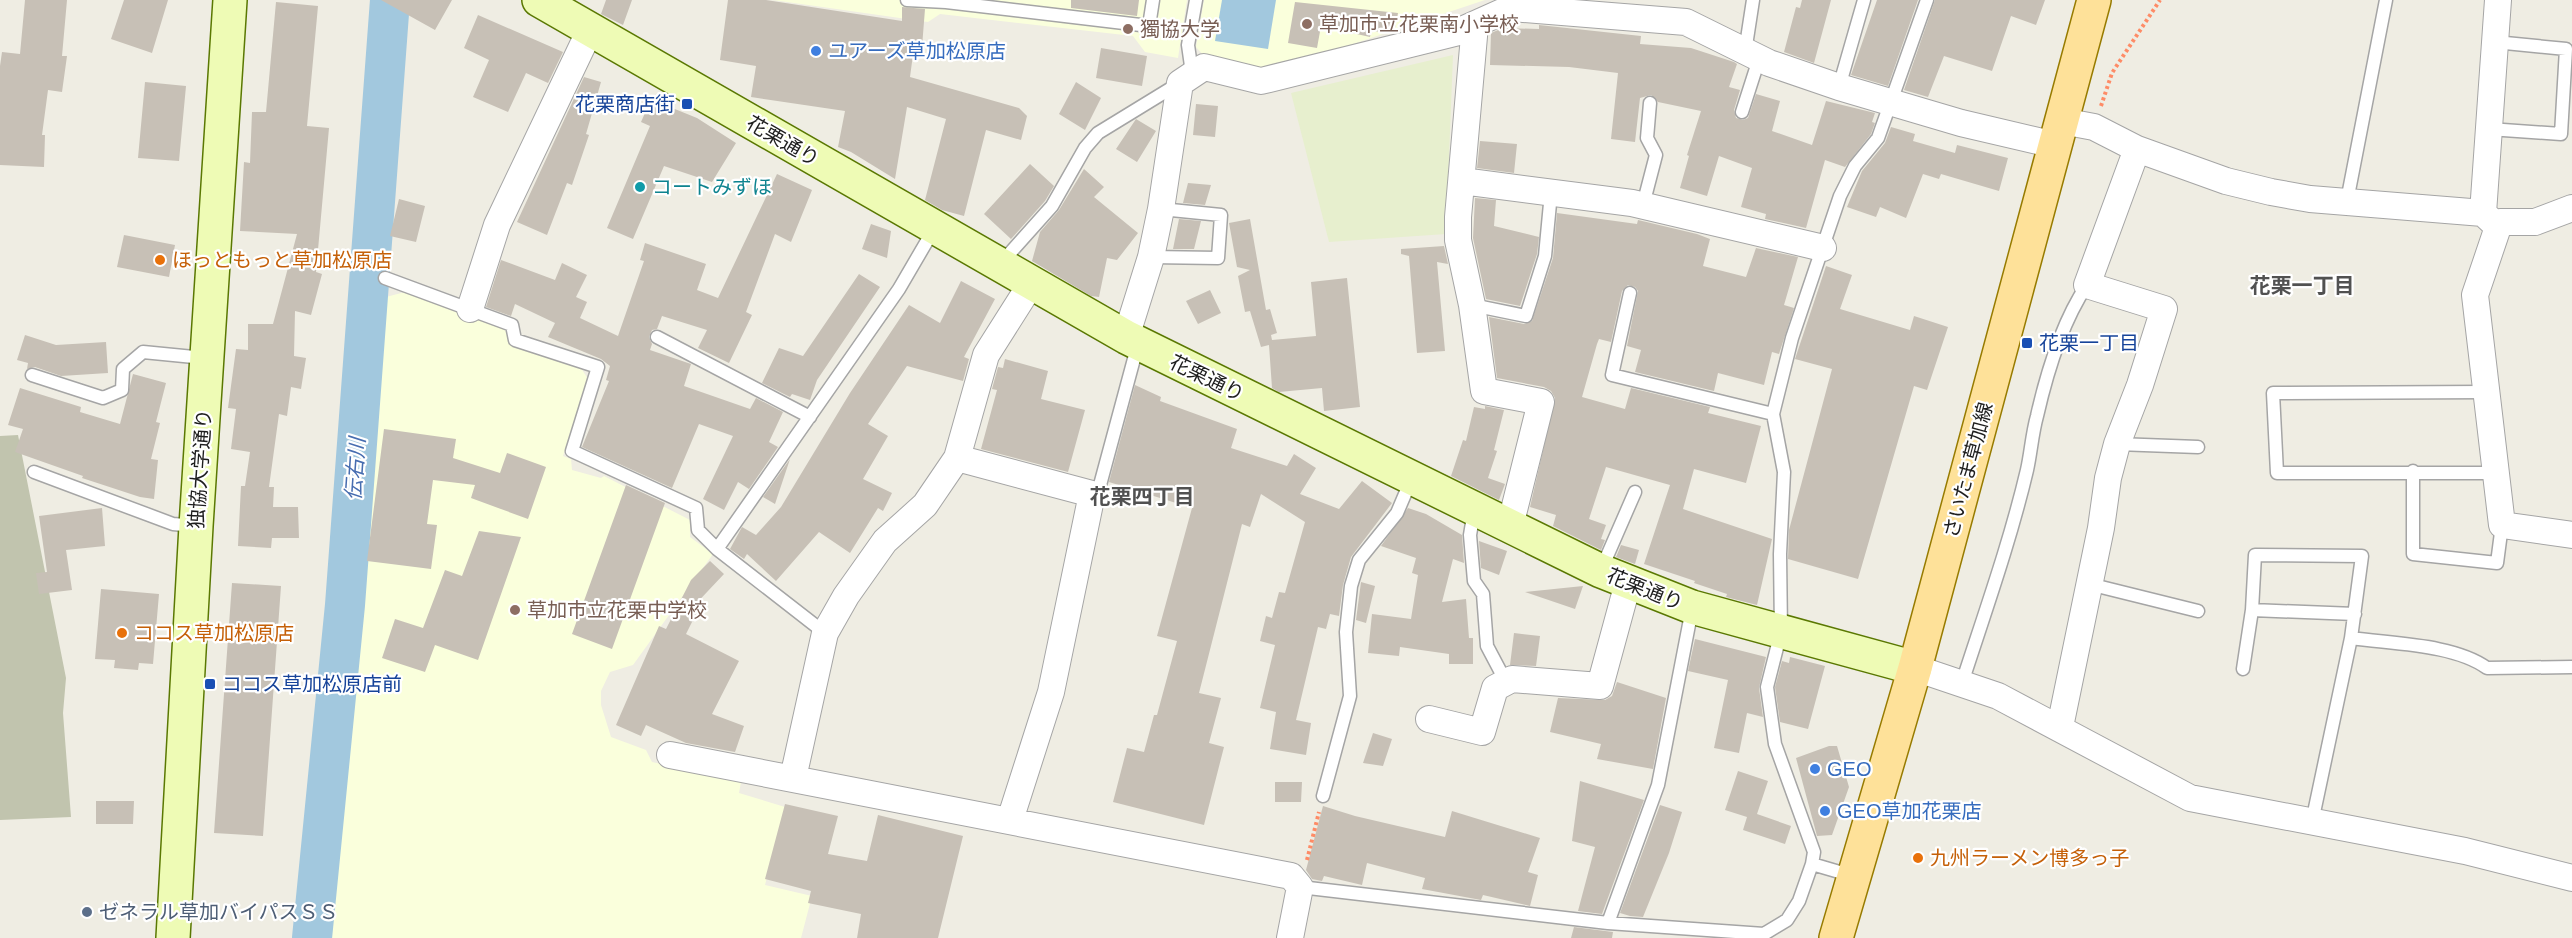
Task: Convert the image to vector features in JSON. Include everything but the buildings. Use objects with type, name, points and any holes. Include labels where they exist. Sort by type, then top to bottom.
[{"type":"main road","name":"さいたま草加線","points":[[1836,938],[1915,668],[2094,0]]},
{"type":"street","name":"独協大学通り","points":[[173,938],[196,526],[230,0]]},
{"type":"street","name":"花栗通り","points":[[539,0],[1132,341],[1412,479],[1614,577],[1692,607],[1915,668]]},
{"type":"street","points":[[2498,0],[2490,129],[2490,220],[2475,295],[2502,525],[2572,535]]},
{"type":"street","points":[[1132,341],[1161,209],[1186,78],[1204,67],[1262,81],[1455,33],[1475,25],[1511,4],[1686,22],[1752,55],[1839,87],[1961,123],[2059,133],[2094,127],[2136,149],[2226,181],[2310,199],[2347,201],[2500,222],[2535,222],[2572,208]]},
{"type":"street","points":[[1475,25],[1458,240],[1472,305],[1484,390],[1541,402],[1510,526]]},
{"type":"street","points":[[470,309],[497,225],[590,30]]},
{"type":"street","points":[[2060,727],[2117,444],[2140,385],[2164,309],[2087,285],[2136,149]]},
{"type":"street","points":[[1462,181],[1643,205],[1823,248]]},
{"type":"street","points":[[793,778],[825,633],[846,596],[885,542],[925,505],[957,458],[986,355],[1031,284]]},
{"type":"street","points":[[957,458],[1092,494],[1051,692],[1010,820]]},
{"type":"street","points":[[1429,719],[1482,732],[1495,688],[1512,679],[1600,686],[1614,577]]},
{"type":"street","points":[[1915,668],[1998,696],[2190,798],[2465,851],[2572,878]]},
{"type":"street","points":[[670,755],[1291,876],[1300,887],[1290,938]]},
{"type":"lane","points":[[907,0],[946,2],[1149,26],[1153,0]]},
{"type":"lane","points":[[999,265],[1052,206],[1085,148],[1098,133],[1186,78],[1188,45],[1196,0]]},
{"type":"lane","points":[[1742,112],[1752,55],[1753,0]]},
{"type":"lane","points":[[1839,87],[1864,0]]},
{"type":"lane","points":[[1300,887],[1608,923],[1764,934],[1787,920],[1800,901],[1814,852],[1775,744],[1767,687],[1781,632],[1780,554],[1784,472],[1773,414],[1792,338],[1840,196],[1855,166],[1878,138],[1926,0]]},
{"type":"lane","points":[[2347,201],[2386,0]]},
{"type":"lane","points":[[2490,129],[2561,135],[2562,124],[2566,49],[2495,42]]},
{"type":"lane","points":[[1643,205],[1656,154],[1647,138],[1650,103]]},
{"type":"lane","points":[[1472,305],[1526,316],[1545,256],[1551,193]]},
{"type":"lane","points":[[1151,257],[1218,258],[1221,215],[1161,209]]},
{"type":"lane","points":[[717,549],[899,289],[934,228]]},
{"type":"lane","points":[[385,278],[512,325],[515,340],[597,368],[572,451],[696,508],[698,530],[717,549],[825,633]]},
{"type":"lane","points":[[1962,683],[2002,558],[2053,360],[2080,296],[2087,285]]},
{"type":"lane","points":[[1630,293],[1612,375],[1773,414]]},
{"type":"lane","points":[[657,337],[810,417]]},
{"type":"lane","points":[[1092,494],[1100,484],[1132,341]]},
{"type":"lane","points":[[32,375],[103,398],[122,390],[123,369],[143,351],[208,359]]},
{"type":"lane","points":[[2486,392],[2273,393],[2277,473],[2413,471],[2497,473]]},
{"type":"lane","points":[[2117,444],[2198,447]]},
{"type":"lane","points":[[2413,471],[2413,554],[2497,563],[2502,525]]},
{"type":"lane","points":[[34,472],[173,524],[196,526]]},
{"type":"lane","points":[[1323,796],[1350,696],[1346,632],[1351,586],[1359,560],[1397,513],[1412,479]]},
{"type":"lane","points":[[1614,577],[1635,492]]},
{"type":"lane","points":[[1475,509],[1470,534],[1474,580],[1483,594],[1487,646],[1506,682]]},
{"type":"lane","points":[[2243,669],[2252,610],[2255,555],[2362,556],[2351,638],[2312,822]]},
{"type":"lane","points":[[2089,584],[2198,611]]},
{"type":"lane","points":[[1608,923],[1658,785],[1692,607]]},
{"type":"lane","points":[[2252,610],[2355,614]]},
{"type":"lane","points":[[2351,638],[2450,652],[2476,660],[2487,669],[2572,667]]},
{"type":"lane","points":[[1812,864],[1854,877]]},
{"type":"path","points":[[2094,127],[2112,73],[2160,0]]},
{"type":"path","points":[[1300,887],[1323,796]]},
{"type":"shaded area","name":"獨協大学","points":[[773,0],[1187,0],[1178,58],[1145,52],[1133,36],[940,14],[928,22]]},
{"type":"shaded area","name":"草加市立花栗南小学校","points":[[1204,0],[1485,0],[1272,71],[1205,57],[1196,47]]},
{"type":"shaded area","points":[[1453,55],[1446,234],[1329,242],[1291,93]]},
{"type":"shaded area","name":"草加市立花栗中学校","points":[[405,292],[505,330],[510,344],[579,365],[588,379],[563,456],[571,459],[572,470],[601,478],[604,476],[690,520],[690,537],[713,554],[633,665],[610,672],[601,691],[601,705],[611,737],[646,750],[652,762],[741,782],[739,793],[785,807],[765,885],[812,896],[801,938],[328,938],[386,297]]},
{"type":"shaded area","points":[[18,435],[66,678],[63,713],[71,817],[0,820],[0,436]]},
{"type":"water","points":[[1222,0],[1276,0],[1268,49],[1215,41]]},
{"type":"waterway","name":"伝右川","points":[[312,938],[345,605],[390,0]]},
{"type":"place","name":"草加市立花栗南小学校","points":[[1307,24]]},
{"type":"place","name":"獨協大学","points":[[1128,29]]},
{"type":"place","name":"ユアーズ草加松原店","points":[[816,51]]},
{"type":"place","name":"花栗商店街","points":[[687,104]]},
{"type":"place","name":"コートみずほ","points":[[640,187]]},
{"type":"place","name":"ほっともっと草加松原店","points":[[160,260]]},
{"type":"place","name":"花栗一丁目","points":[[2027,343]]},
{"type":"place","name":"草加市立花栗中学校","points":[[515,610]]},
{"type":"place","name":"ココス草加松原店","points":[[122,633]]},
{"type":"place","name":"ココス草加松原店前","points":[[210,684]]},
{"type":"place","name":"GEO","points":[[1815,769]]},
{"type":"place","name":"GEO草加花栗店","points":[[1825,811]]},
{"type":"place","name":"九州ラーメン博多っ子","points":[[1918,858]]},
{"type":"place","name":"ゼネラル草加バイパスＳＳ","points":[[87,912]]},
{"type":"district","name":"花栗一丁目","points":[[2302,285]]},
{"type":"district","name":"花栗四丁目","points":[[1142,496]]}]
